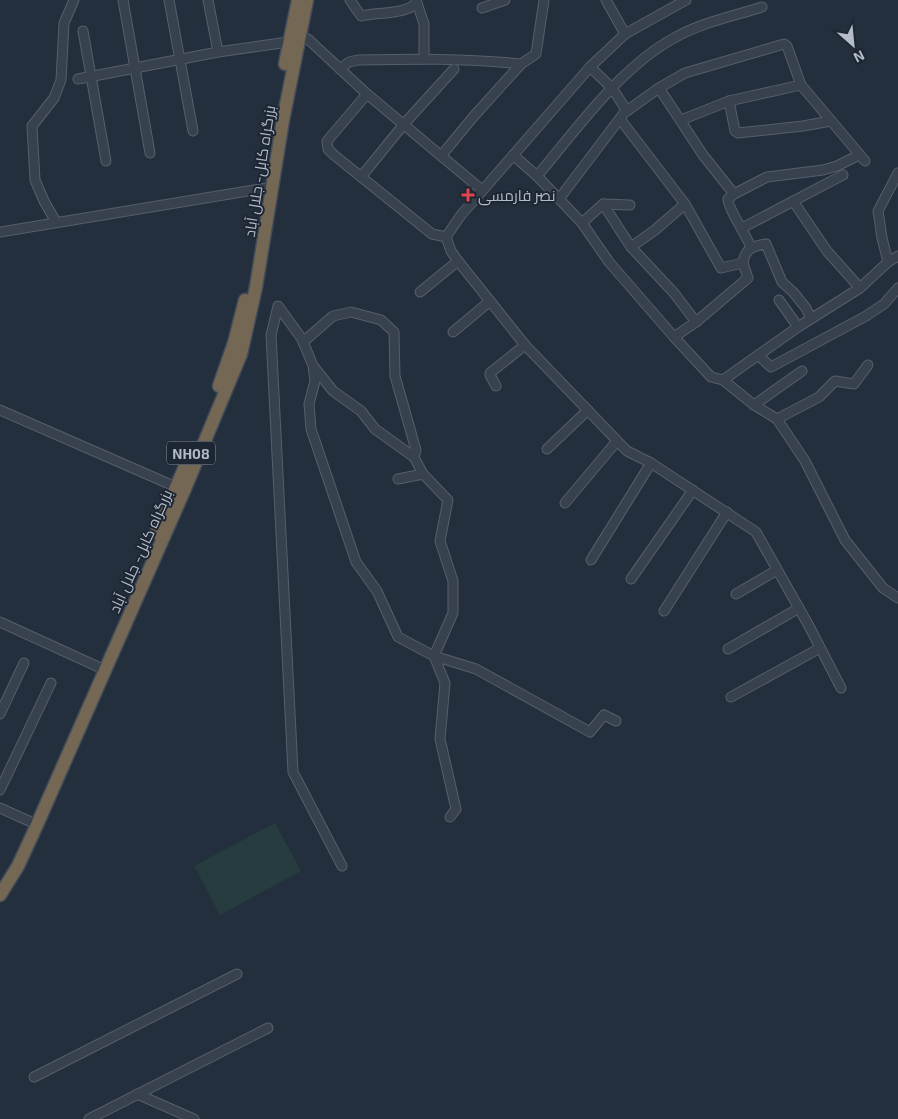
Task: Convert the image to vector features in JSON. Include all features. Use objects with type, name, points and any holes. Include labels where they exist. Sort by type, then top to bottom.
[{"type":"highway","name":"بزرگراه کابل- جلال آباد","points":[[0,879],[30,821],[184,491],[236,368],[245,340],[256,287],[288,42],[298,0]]},
{"type":"highway","name":"بزرگراه کابل- جلال آباد","points":[[0,895],[18,866],[36,826],[221,383],[246,296],[306,0]]},
{"type":"street","points":[[56,222],[35,180],[32,126],[54,98],[61,80],[64,23],[74,0]]},
{"type":"street","points":[[123,0],[150,153]]},
{"type":"street","points":[[170,0],[193,131]]},
{"type":"street","points":[[208,0],[218,52]]},
{"type":"street","points":[[350,0],[361,16],[394,12],[413,6],[416,1]]},
{"type":"street","points":[[482,8],[504,0]]},
{"type":"street","points":[[441,156],[521,64],[537,51],[544,0]]},
{"type":"street","points":[[606,0],[625,34]]},
{"type":"street","points":[[446,237],[482,190],[590,67],[625,34],[672,3],[686,0]]},
{"type":"street","points":[[416,1],[424,24],[424,58]]},
{"type":"street","points":[[537,176],[612,88],[652,52],[675,37],[694,28],[762,7]]},
{"type":"street","points":[[83,31],[106,161]]},
{"type":"street","points":[[299,34],[309,40],[367,94],[482,190]]},
{"type":"street","points":[[78,79],[218,52],[288,42]]},
{"type":"street","points":[[559,199],[627,111],[659,88],[685,73],[784,44],[787,46],[800,85],[862,158],[822,170],[767,177],[734,194],[727,202],[751,247]]},
{"type":"street","points":[[340,69],[349,62],[358,60],[424,58],[521,64]]},
{"type":"street","points":[[590,67],[612,88],[627,111]]},
{"type":"street","points":[[361,177],[404,124],[454,69]]},
{"type":"street","points":[[680,120],[729,101],[800,85]]},
{"type":"street","points":[[659,88],[703,155],[734,194]]},
{"type":"street","points":[[367,94],[327,143],[334,155],[432,234],[446,237]]},
{"type":"street","points":[[729,101],[735,131],[738,133],[831,121]]},
{"type":"street","points":[[620,119],[685,204],[721,268],[743,263]]},
{"type":"street","points":[[513,155],[537,176],[582,223],[609,262],[710,377],[723,380],[754,405],[777,419],[805,461],[845,540],[882,588],[898,598]]},
{"type":"street","points":[[888,262],[878,211],[898,173]]},
{"type":"street","points":[[742,228],[843,175]]},
{"type":"street","points":[[0,232],[268,187]]},
{"type":"street","points":[[793,201],[827,251],[860,288]]},
{"type":"street","points":[[582,223],[603,204],[630,204]]},
{"type":"street","points":[[603,204],[631,247],[674,293],[696,322]]},
{"type":"street","points":[[631,247],[655,230],[685,204]]},
{"type":"street","points":[[446,237],[451,251],[458,261],[525,345],[627,451],[651,463],[756,532],[841,688]]},
{"type":"street","points":[[674,337],[696,322],[748,278],[743,263],[746,250],[766,244],[782,282],[806,308],[810,319]]},
{"type":"street","points":[[723,380],[798,327],[860,288],[888,262],[898,256]]},
{"type":"street","points":[[420,292],[458,261]]},
{"type":"street","points":[[758,355],[771,367],[866,316],[884,304],[898,288]]},
{"type":"street","points":[[779,300],[798,327]]},
{"type":"street","points":[[453,332],[490,301]]},
{"type":"street","points":[[342,866],[293,772],[272,335],[278,306],[303,342],[313,366],[315,381],[309,404],[311,429],[356,562],[377,591],[398,637],[434,656],[476,669],[590,732],[604,715],[616,721]]},
{"type":"street","points":[[303,342],[333,316],[350,312],[381,320],[394,332],[395,376],[416,450],[414,457]]},
{"type":"street","points":[[496,386],[490,373],[525,345]]},
{"type":"street","points":[[777,419],[819,396],[836,380],[853,385],[868,365]]},
{"type":"street","points":[[313,366],[333,391],[361,411],[375,429],[414,457],[423,474],[448,500],[440,541],[453,581],[453,613],[434,656],[445,683],[440,739],[456,809],[450,817]]},
{"type":"street","points":[[754,405],[802,371]]},
{"type":"street","points":[[0,410],[176,488]]},
{"type":"street","points":[[547,449],[588,410]]},
{"type":"street","points":[[565,503],[617,441]]},
{"type":"street","points":[[591,560],[651,463]]},
{"type":"street","points":[[398,479],[423,474]]},
{"type":"street","points":[[631,579],[693,490]]},
{"type":"street","points":[[664,611],[727,512]]},
{"type":"street","points":[[736,594],[778,570]]},
{"type":"street","points":[[728,649],[799,608]]},
{"type":"street","points":[[0,622],[101,669]]},
{"type":"street","points":[[731,697],[820,648]]},
{"type":"street","points":[[0,714],[24,663]]},
{"type":"street","points":[[0,790],[51,683]]},
{"type":"street","points":[[0,808],[30,821]]},
{"type":"street","points":[[34,1077],[237,974]]},
{"type":"street","points":[[89,1119],[268,1028]]},
{"type":"street","points":[[137,1094],[194,1119]]},
{"type":"green space","points":[[275,823],[301,871],[220,915],[194,866]]},
{"type":"place","name":"نصر فارمسی","points":[[468,195]]}]
